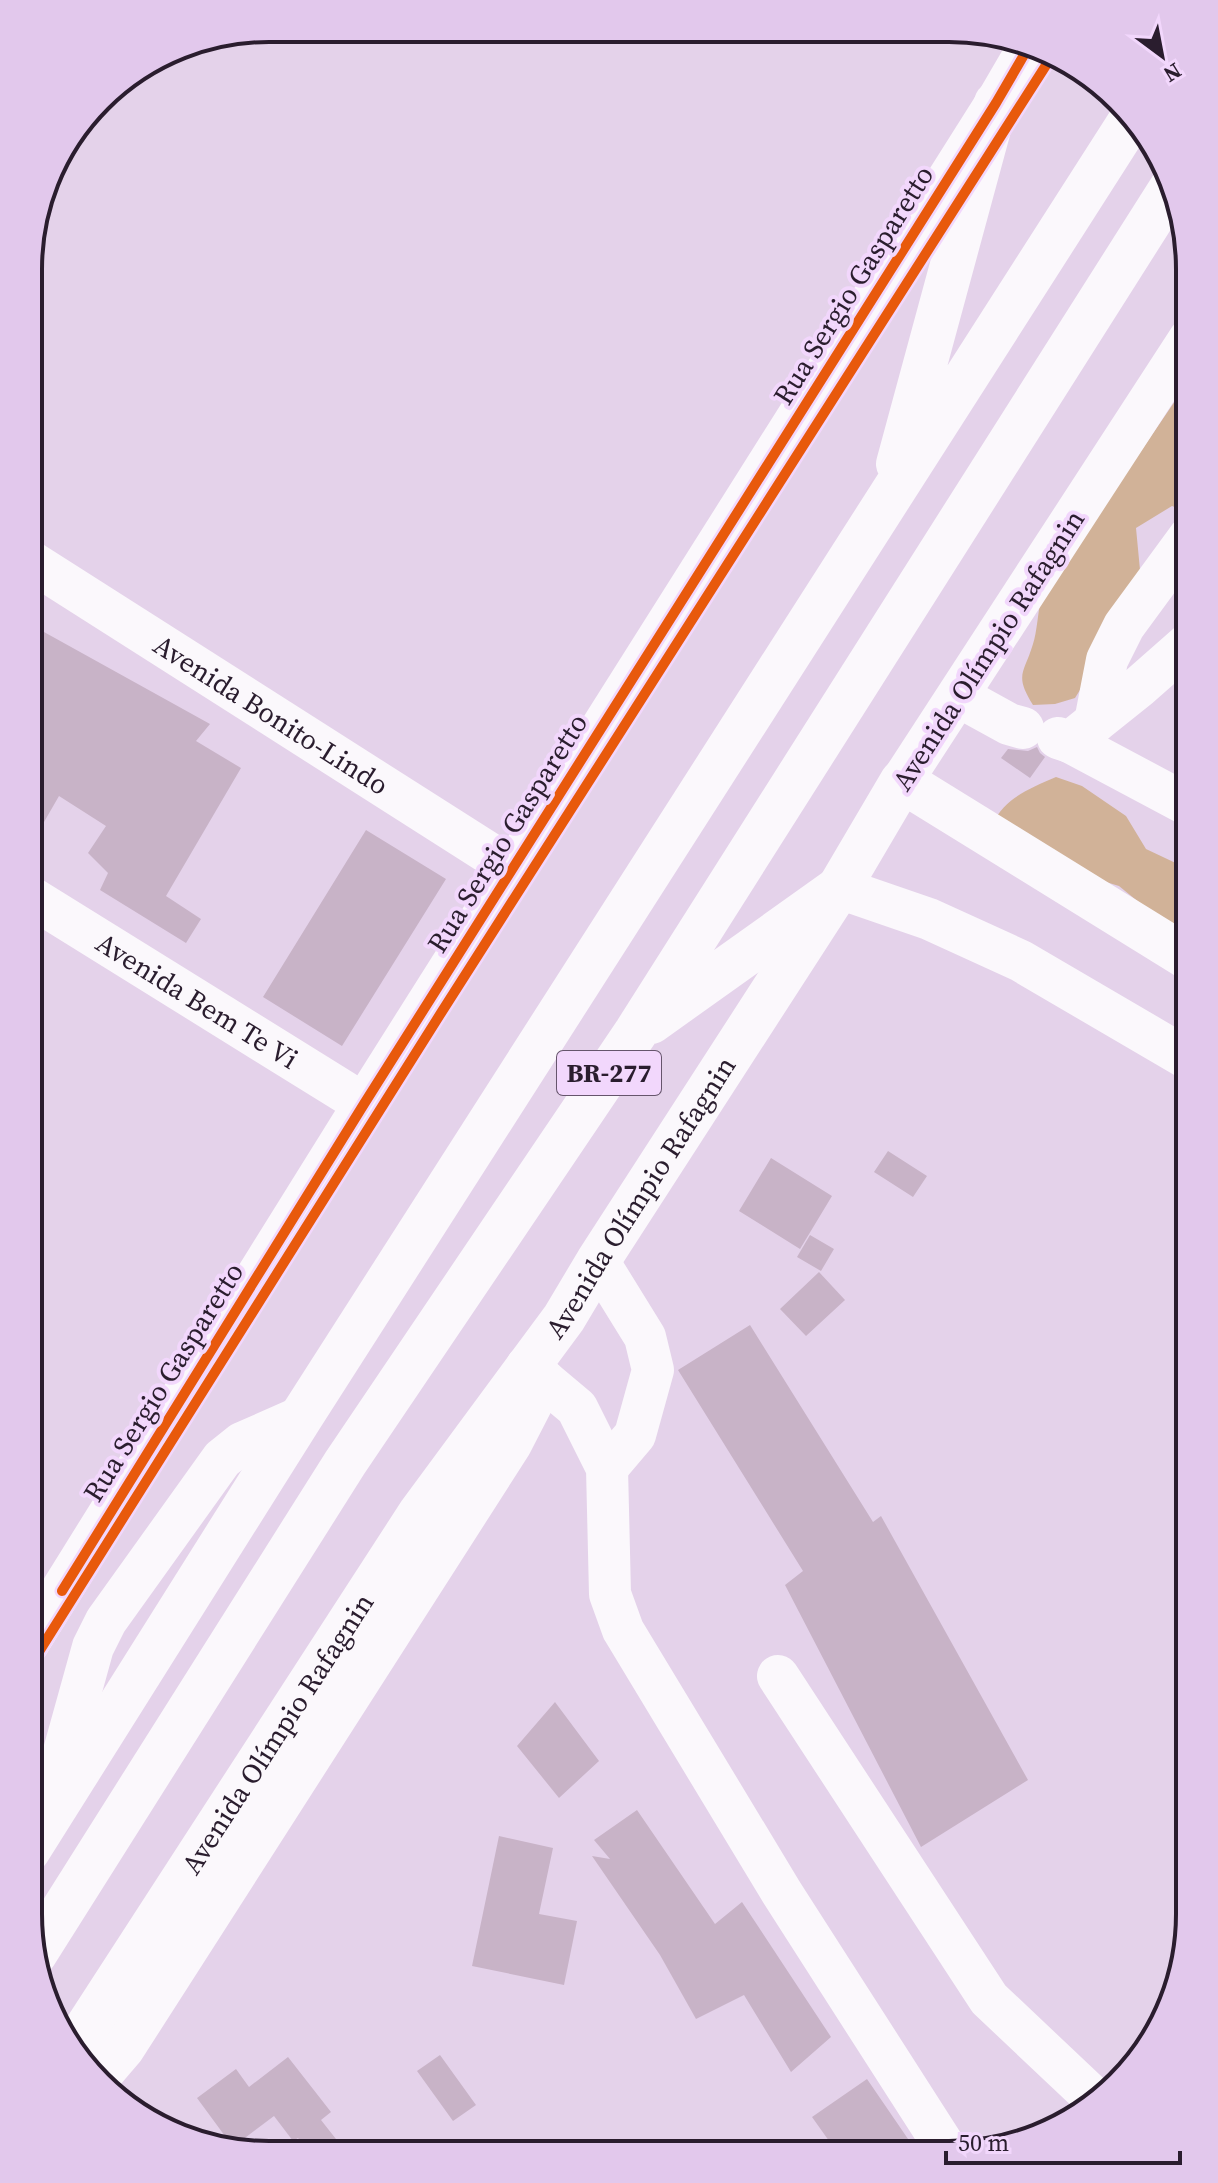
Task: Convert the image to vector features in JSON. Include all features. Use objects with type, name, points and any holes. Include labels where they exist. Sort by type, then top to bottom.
[{"type":"main road","points":[[887,503],[996,103]]},
{"type":"main road","name":"BR-277","points":[[42,1828],[301,1417],[1126,127]]},
{"type":"main road","name":"BR-277","points":[[44,1940],[345,1463],[636,1032],[1165,198]]},
{"type":"main road","points":[[902,781],[1176,950]]},
{"type":"main road","name":"Avenida Olímpio Rafagnin","points":[[79,2039],[420,1513],[535,1373],[598,1261],[839,888],[902,781]]},
{"type":"main road","points":[[636,1032],[839,888]]},
{"type":"street","name":"Rua Sergio Gasparetto","points":[[42,1622],[1024,55]]},
{"type":"street","name":"Avenida Olímpio Rafagnin","points":[[902,781],[1176,360]]},
{"type":"street","points":[[1062,732],[1107,660],[1124,626],[1176,555]]},
{"type":"street","name":"Avenida Bonito-Lindo","points":[[42,569],[512,868]]},
{"type":"street","points":[[1062,732],[1140,686],[1176,654]]},
{"type":"street","points":[[958,696],[1009,724],[1062,732],[1176,798]]},
{"type":"street","points":[[839,888],[929,919],[1021,961],[1176,1052]]},
{"type":"street","name":"Avenida Bem Te Vi","points":[[42,904],[364,1104]]},
{"type":"street","points":[[598,1261],[645,1337],[653,1370],[635,1435],[607,1468]]},
{"type":"street","points":[[104,2070],[124,2048],[511,1444],[535,1373],[577,1408],[607,1468],[610,1594],[623,1630],[782,1893],[941,2141]]},
{"type":"street","points":[[778,1676],[989,1999],[1088,2093]]},
{"type":"shaded area","points":[[1176,400],[1176,508],[1172,506],[1136,528],[1140,570],[1093,669],[1075,698],[1055,704],[1033,705],[1024,687],[1022,674],[1034,639],[1041,598]]},
{"type":"shaded area","points":[[1056,777],[1082,786],[1126,816],[1146,849],[1176,863],[1176,925],[1158,918],[1119,886],[1047,864],[993,823],[1005,806]]},
{"type":"building","points":[[44,632],[210,724],[196,741],[241,768],[166,896],[201,919],[186,943],[100,890],[108,873],[88,853],[106,826],[59,796],[42,825]]},
{"type":"building","points":[[1037,747],[1045,757],[1030,778],[1001,758],[1008,749],[1028,751]]},
{"type":"building","points":[[366,830],[446,879],[342,1046],[263,997]]},
{"type":"building","points":[[888,1151],[927,1176],[913,1197],[874,1172]]},
{"type":"building","points":[[771,1158],[832,1196],[800,1249],[739,1211]]},
{"type":"building","points":[[810,1235],[834,1249],[821,1271],[797,1257]]},
{"type":"building","points":[[819,1272],[845,1300],[806,1336],[780,1309]]},
{"type":"building","points":[[750,1325],[873,1522],[881,1516],[1028,1780],[921,1847],[785,1585],[803,1571],[678,1370]]},
{"type":"building","points":[[555,1702],[599,1761],[559,1798],[517,1746]]},
{"type":"building","points":[[637,1810],[715,1924],[742,1902],[831,2037],[791,2072],[744,1995],[696,2019],[660,1955],[592,1856],[610,1859],[594,1840]]},
{"type":"building","points":[[499,1836],[553,1848],[539,1914],[577,1921],[564,1985],[472,1966]]},
{"type":"building","points":[[440,2055],[476,2105],[453,2121],[417,2071]]},
{"type":"building","points":[[288,2057],[331,2112],[321,2120],[338,2141],[300,2141],[298,2138],[293,2141],[274,2116],[243,2139],[225,2136],[197,2098],[236,2069],[249,2087]]},
{"type":"building","points":[[867,2079],[909,2141],[829,2141],[812,2117]]},
{"type":"cycle path","points":[[62,1591],[364,1104],[1024,55]]},
{"type":"cycle path","points":[[42,1647],[441,1013],[1047,64]]}]
